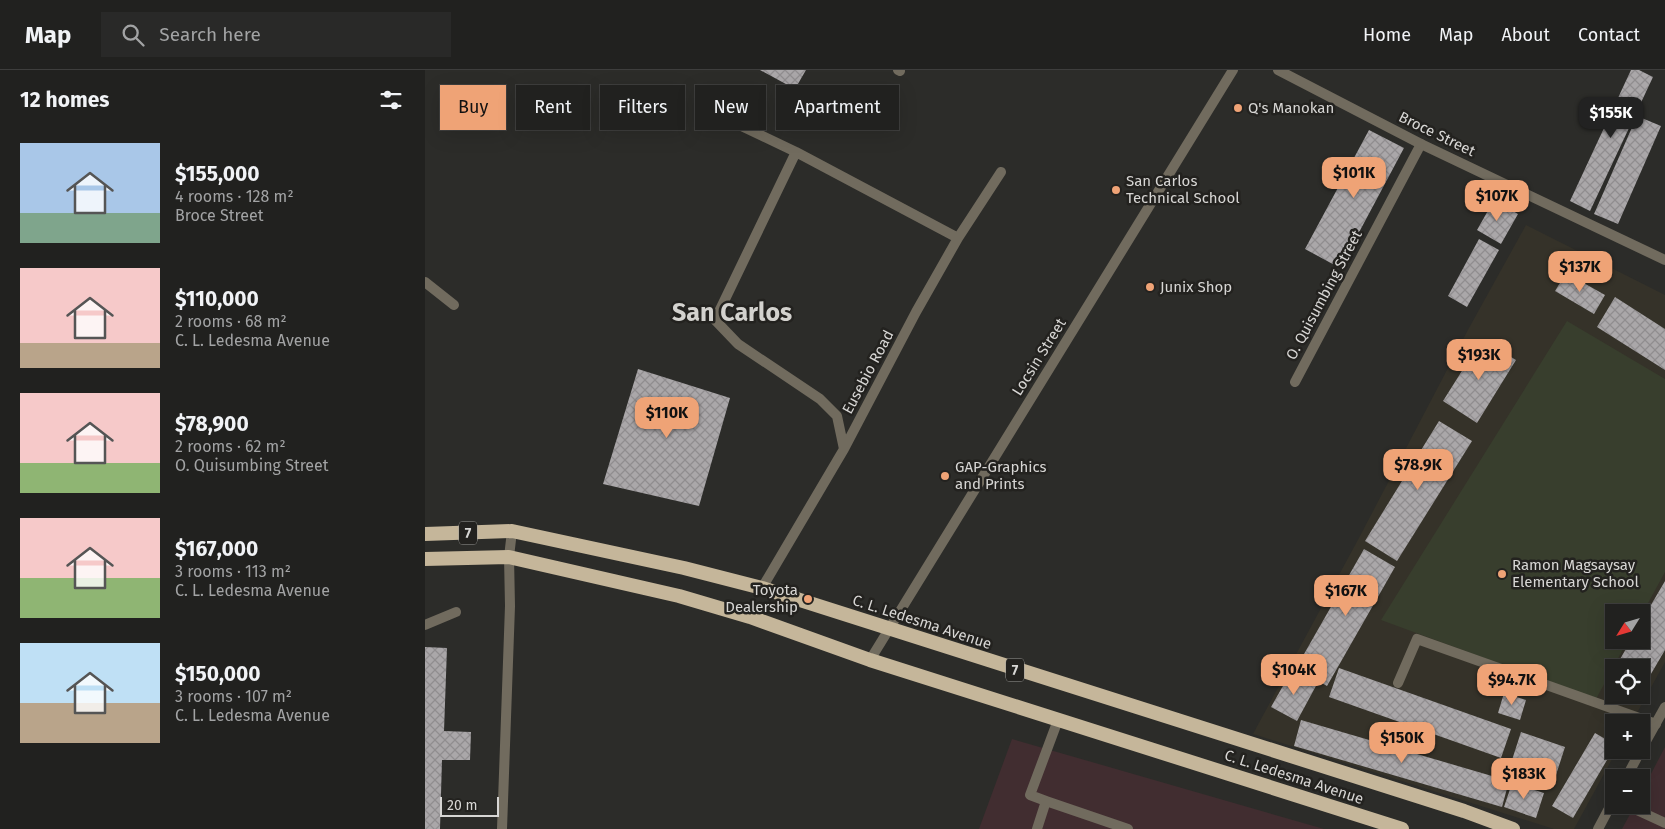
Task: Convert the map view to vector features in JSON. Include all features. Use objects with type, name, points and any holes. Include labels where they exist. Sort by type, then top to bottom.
[{"type":"highway","name":"C. L. Ledesma Avenue","points":[[425,534],[512,531],[683,568],[762,588],[1464,811],[1513,829]]},
{"type":"highway","name":"C. L. Ledesma Avenue","points":[[425,559],[509,557],[679,596],[750,617],[870,660],[1402,829]]},
{"type":"street","name":"Locsin Street","points":[[870,660],[1233,70]]},
{"type":"street","name":"Broce Street","points":[[1277,70],[1421,144],[1665,260]]},
{"type":"street","points":[[750,130],[796,152],[958,238]]},
{"type":"street","name":"O. Quisumbing Street","points":[[1295,382],[1421,144]]},
{"type":"street","points":[[796,152],[715,320],[738,344],[820,399],[837,416],[844,449]]},
{"type":"street","name":"Eusebio Road","points":[[762,588],[844,449],[916,312],[958,238],[1001,172]]},
{"type":"street","points":[[425,282],[454,305]]},
{"type":"street","points":[[502,829],[510,606],[509,557],[512,531]]},
{"type":"street","points":[[425,625],[456,612]]},
{"type":"street","points":[[1398,684],[1417,639],[1656,724]]},
{"type":"street","points":[[1650,734],[1665,708]]},
{"type":"street","points":[[1059,720],[1030,795],[1128,829]]},
{"type":"street","points":[[1037,829],[1046,801]]},
{"type":"street","points":[[1598,829],[1606,814]]},
{"type":"street","points":[[1646,814],[1665,823]]},
{"type":"shaded area","name":"Ramon Magsaysay Elementary School","points":[[1526,225],[1665,295],[1665,662],[1650,689],[1650,659],[1605,659],[1605,704],[1642,704],[1636,714],[1605,714],[1605,759],[1612,759],[1574,829],[1554,829],[1253,734],[1469,328]]},
{"type":"shaded area","points":[[1012,739],[1324,829],[979,829]]},
{"type":"shaded area","points":[[1665,747],[1665,829],[1622,829],[1630,814],[1650,814],[1650,776]]},
{"type":"green space","points":[[1567,321],[1665,379],[1665,572],[1648,604],[1605,604],[1605,649],[1623,649],[1618,659],[1605,659],[1605,682],[1596,699],[1381,620]]},
{"type":"building","points":[[760,70],[806,70],[797,85],[788,85]]},
{"type":"building","points":[[1631,70],[1639,70],[1653,77],[1590,211],[1570,201]]},
{"type":"building","points":[[1637,116],[1661,126],[1618,224],[1594,214]]},
{"type":"building","points":[[1369,130],[1404,148],[1340,268],[1305,249]]},
{"type":"building","points":[[1494,200],[1518,214],[1501,244],[1477,230]]},
{"type":"building","points":[[1479,239],[1499,250],[1467,307],[1448,296]]},
{"type":"building","points":[[1566,273],[1605,295],[1594,314],[1555,291]]},
{"type":"building","points":[[1615,297],[1665,329],[1665,370],[1597,327]]},
{"type":"building","points":[[1482,339],[1516,360],[1477,423],[1443,401]]},
{"type":"building","points":[[638,369],[730,398],[699,506],[603,484]]},
{"type":"building","points":[[1439,421],[1472,441],[1397,561],[1365,541]]},
{"type":"building","points":[[1364,549],[1395,567],[1327,686],[1296,668]]},
{"type":"building","points":[[1665,581],[1665,650],[1650,676],[1650,659],[1620,659],[1626,649],[1650,649],[1650,607]]},
{"type":"building","points":[[425,647],[447,648],[444,731],[471,732],[470,760],[442,760],[440,829],[425,829]]},
{"type":"building","points":[[1339,668],[1511,729],[1501,758],[1329,697]]},
{"type":"building","points":[[1292,670],[1317,684],[1297,721],[1271,707]]},
{"type":"building","points":[[1504,693],[1526,700],[1520,720],[1498,713]]},
{"type":"building","points":[[1301,720],[1509,781],[1502,807],[1294,746]]},
{"type":"building","points":[[1521,732],[1565,747],[1556,775],[1512,760]]},
{"type":"building","points":[[1595,733],[1605,739],[1605,759],[1608,759],[1573,818],[1552,806]]},
{"type":"building","points":[[1512,783],[1544,793],[1536,818],[1504,807]]},
{"type":"place","name":"Q's Manokan","points":[[1238,108]]},
{"type":"place","name":"San Carlos Technical School","points":[[1116,190]]},
{"type":"place","name":"Junix Shop","points":[[1150,287]]},
{"type":"place","name":"GAP-Graphics and Prints","points":[[945,476]]},
{"type":"place","name":"Ramon Magsaysay Elementary School","points":[[1502,574]]},
{"type":"place","name":"Toyota Dealership","points":[[808,599]]},
{"type":"district","name":"San Carlos","points":[[732,313]]}]
